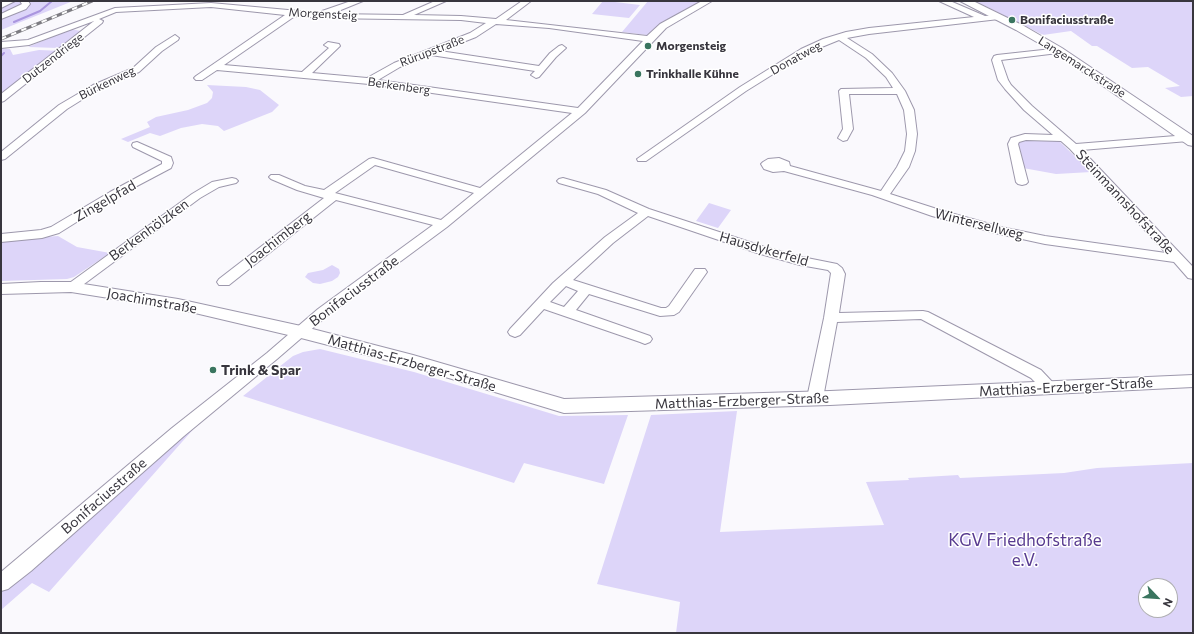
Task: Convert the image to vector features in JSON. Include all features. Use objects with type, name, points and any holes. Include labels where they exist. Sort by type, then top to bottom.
[{"type":"street","points":[[1,5],[10,1]]},
{"type":"street","points":[[1,17],[23,7],[26,4],[24,1]]},
{"type":"street","points":[[115,10],[136,1]]},
{"type":"street","points":[[320,16],[359,1]]},
{"type":"street","points":[[406,17],[413,12],[442,1]]},
{"type":"street","name":"Rürupstraße","points":[[369,81],[387,69],[473,35],[496,22],[527,1]]},
{"type":"street","name":"Bonifaciusstraße","points":[[1,583],[36,555],[178,432],[301,332],[323,312],[443,224],[581,111],[663,26],[708,1]]},
{"type":"street","points":[[943,1],[983,19]]},
{"type":"street","name":"Langemarckstraße","points":[[965,1],[999,17],[1058,50],[1191,140]]},
{"type":"street","name":"Morgensteig","points":[[1,46],[29,42],[115,10],[218,5],[320,16],[461,18],[549,26],[650,39]]},
{"type":"street","points":[[199,78],[293,13]]},
{"type":"street","name":"Donatweg","points":[[642,159],[743,89],[815,46],[840,37],[869,31],[999,17]]},
{"type":"street","name":"Dutzendriege","points":[[1,99],[99,21],[92,19]]},
{"type":"street","points":[[840,37],[860,49],[889,75],[900,91],[909,110],[912,134],[910,151],[903,167],[884,195]]},
{"type":"street","name":"Bürkenweg","points":[[1,157],[63,107],[96,87],[136,70],[159,49],[176,38]]},
{"type":"street","points":[[304,75],[336,46],[328,45]]},
{"type":"street","points":[[535,77],[553,55],[562,48]]},
{"type":"street","name":"Steinmannshofstraße","points":[[1058,50],[1007,56],[997,58],[996,60],[1003,80],[1008,87],[1028,108],[1074,146],[1193,275]]},
{"type":"street","points":[[430,52],[541,68]]},
{"type":"street","name":"Berkenberg","points":[[216,67],[369,81],[581,111]]},
{"type":"street","points":[[843,138],[848,129],[844,90],[900,91]]},
{"type":"street","name":"Steinmannshofstraße","points":[[1022,182],[1013,144],[1015,140],[1025,137],[1062,136]]},
{"type":"street","name":"Steinmannshofstraße","points":[[1074,146],[1191,140]]},
{"type":"street","name":"Zingelpfad","points":[[1,238],[42,234],[55,230],[114,194],[167,166],[167,159],[137,145]]},
{"type":"street","name":"Joachimberg","points":[[224,282],[329,196],[374,162],[482,192]]},
{"type":"street","name":"Wintersellweg","points":[[784,168],[884,195],[930,212],[999,230],[1045,240],[1179,259]]},
{"type":"street","points":[[274,177],[293,186],[443,224]]},
{"type":"street","name":"Berkenhölzken","points":[[71,287],[196,196],[216,184],[232,181]]},
{"type":"street","name":"Hausdykerfeld","points":[[563,181],[615,197],[646,212],[653,213],[768,252],[800,261],[832,267],[837,271],[838,274],[831,318],[815,398]]},
{"type":"street","points":[[515,332],[564,281],[609,240],[646,212]]},
{"type":"street","points":[[564,281],[660,312],[669,312],[674,309],[700,272]]},
{"type":"street","name":"Joachimstraße","points":[[1,289],[71,287],[178,304],[301,332]]},
{"type":"street","points":[[567,312],[586,289]]},
{"type":"street","points":[[541,304],[645,339]]},
{"type":"street","points":[[831,318],[923,314],[1036,374],[1050,388]]},
{"type":"street","name":"Matthias-Erzberger-Straße","points":[[301,332],[413,361],[564,406],[815,398],[1192,382]]},
{"type":"green space","points":[[14,1],[73,1],[1,30],[1,7]]},
{"type":"green space","points":[[603,1],[640,5],[629,18],[592,14]]},
{"type":"green space","points":[[648,1],[701,1],[658,26],[647,35],[622,32]]},
{"type":"green space","points":[[975,1],[1193,1],[1193,96],[1181,97],[1165,88],[1180,86],[1148,67],[1132,68],[1097,46],[1092,46],[1071,31],[1043,35]]},
{"type":"green space","points":[[71,29],[81,31],[58,48],[28,47]]},
{"type":"green space","points":[[1,48],[10,49],[13,55],[39,50],[62,51],[1,98]]},
{"type":"green space","points":[[207,85],[246,87],[260,90],[279,105],[272,112],[224,131],[218,126],[202,124],[181,128],[160,136],[150,133],[128,142],[121,139],[150,127],[147,122],[156,117],[188,110],[207,103],[212,98],[213,92]]},
{"type":"green space","points":[[1020,140],[1058,140],[1091,172],[1056,174],[1023,168],[1018,142]]},
{"type":"green space","points":[[709,203],[731,210],[718,228],[696,221]]},
{"type":"green space","points":[[58,236],[77,247],[110,253],[74,277],[67,279],[1,281],[1,240]]},
{"type":"green space","points":[[332,265],[339,269],[340,273],[338,277],[332,281],[320,284],[313,283],[305,277],[308,273],[323,270]]},
{"type":"green space","points":[[320,349],[414,372],[559,416],[628,415],[604,484],[524,463],[514,483],[243,396],[272,373],[277,374],[283,368],[279,367],[293,356],[303,352]]},
{"type":"green space","points":[[213,407],[49,592],[32,583],[1,610],[1,588]]},
{"type":"green space","name":"KGV Friedhofstraße e.V.","points":[[737,411],[720,532],[884,525],[866,482],[909,480],[908,478],[958,475],[960,478],[1064,473],[1097,468],[1193,463],[1193,633],[676,633],[680,602],[597,584],[651,415]]},
{"type":"waterway","points":[[14,22],[40,11],[52,1]]},
{"type":"waterway","points":[[1,56],[4,53]]},
{"type":"railway","points":[[1,39],[92,1]]},
{"type":"place","name":"Bonifaciusstraße","points":[[1012,20]]},
{"type":"place","name":"Morgensteig","points":[[648,46]]},
{"type":"place","name":"Trinkhalle Kühne","points":[[638,74]]},
{"type":"place","name":"Trink & Spar","points":[[213,370]]}]
